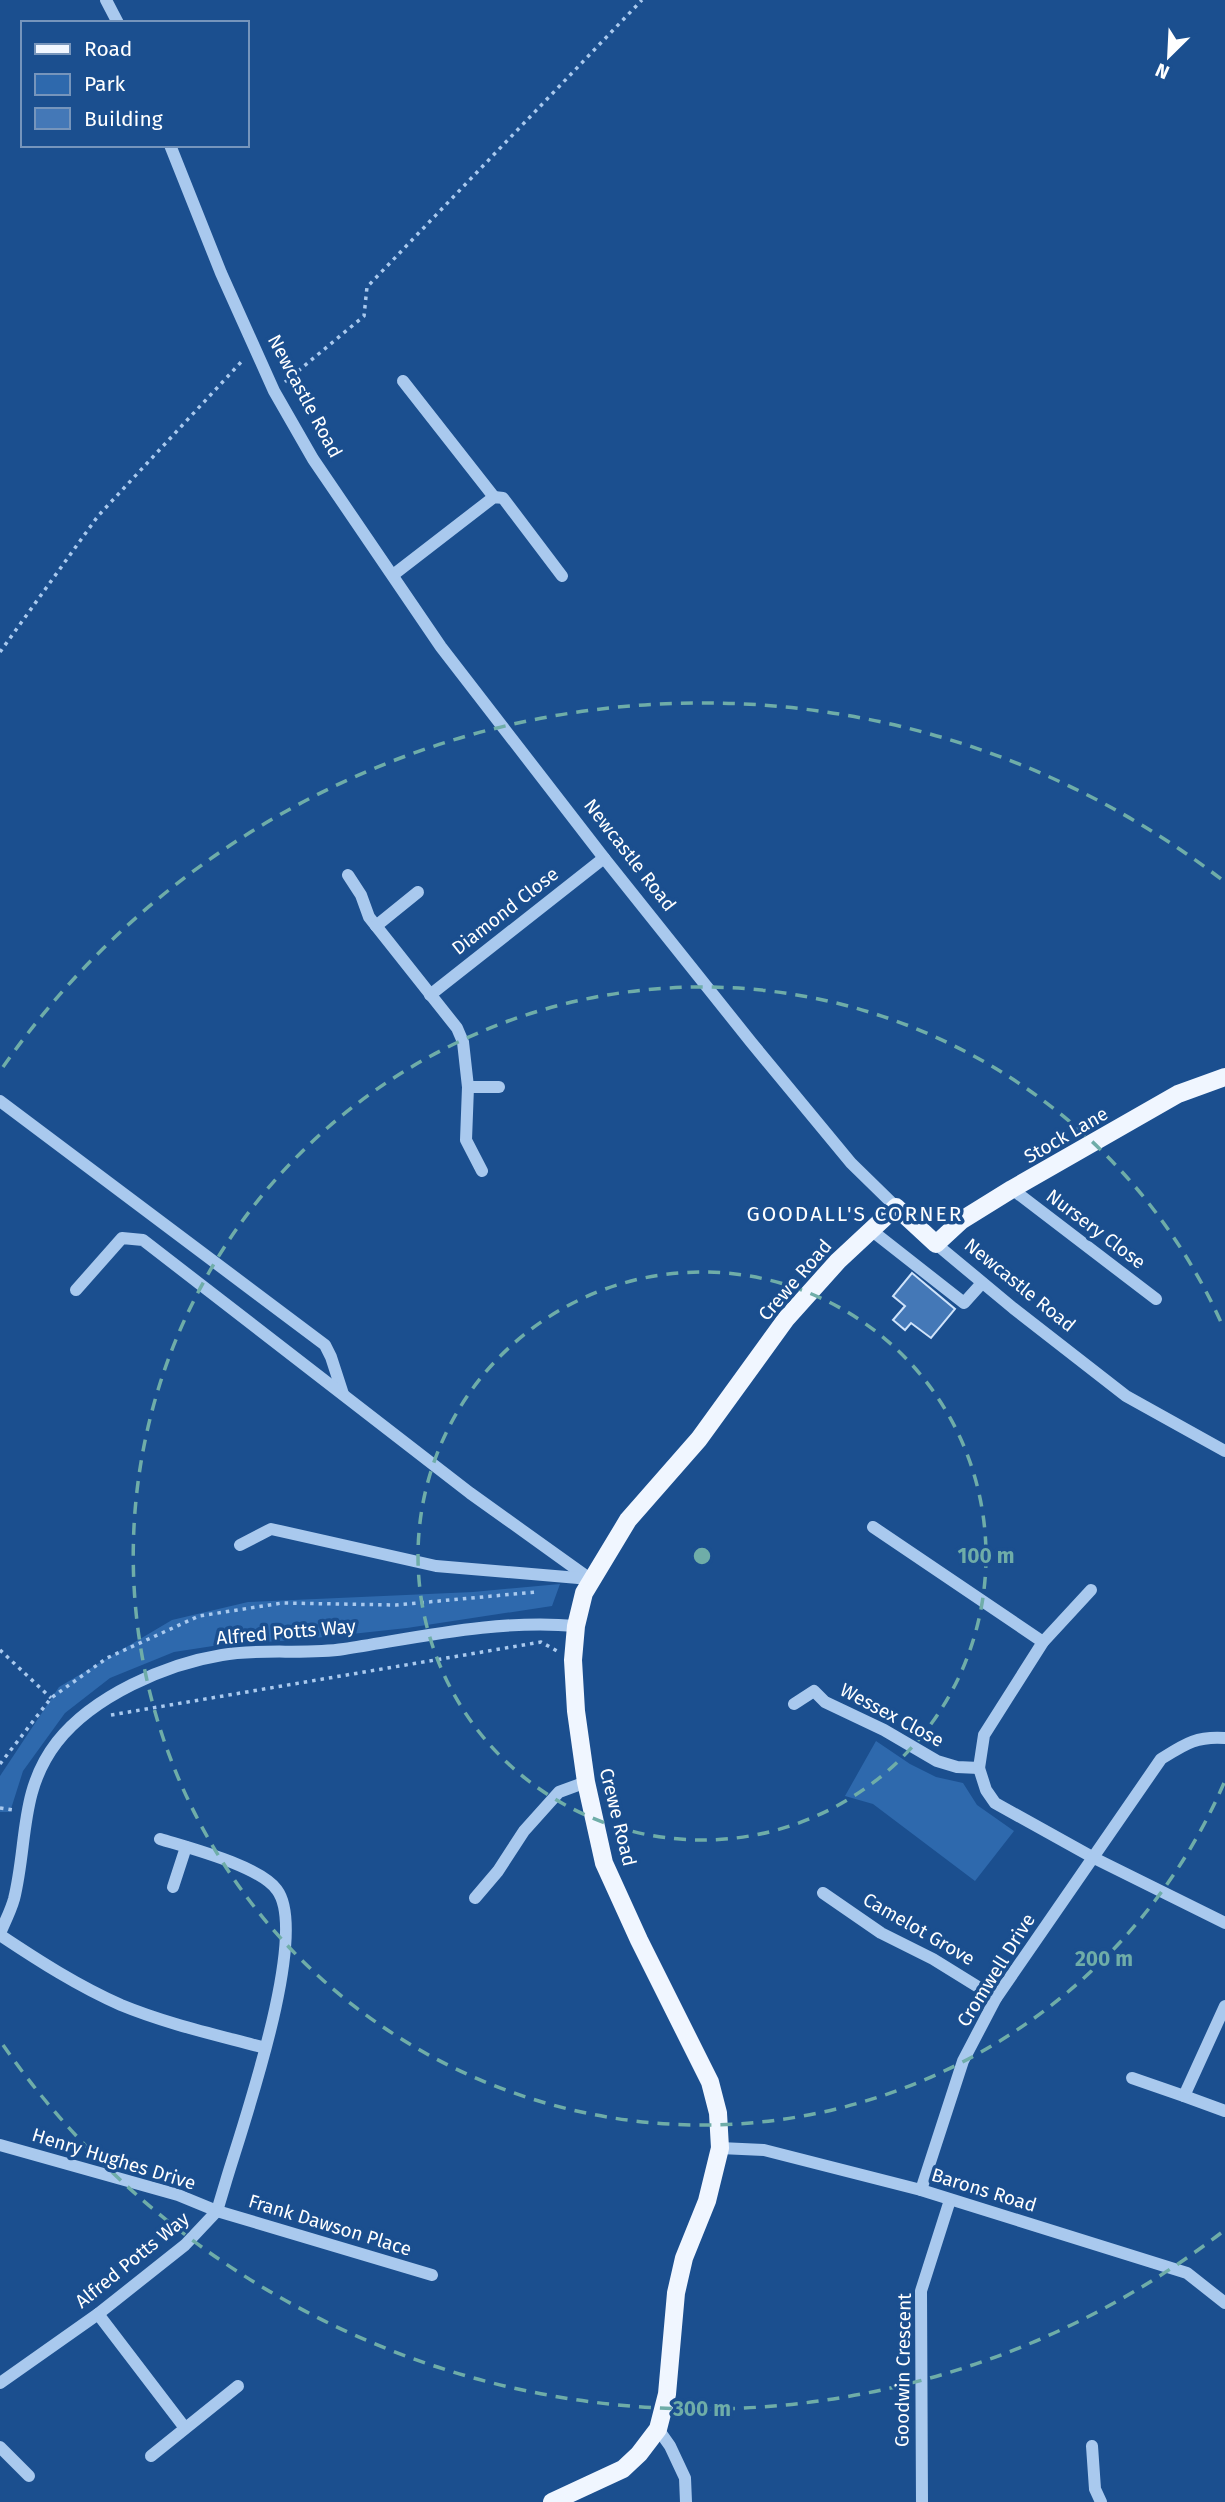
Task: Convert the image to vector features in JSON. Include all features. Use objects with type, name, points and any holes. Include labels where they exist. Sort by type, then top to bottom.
[{"type":"main road","name":"Stock Lane","points":[[936,1244],[962,1220],[1013,1189],[1178,1094],[1225,1077]]},
{"type":"main road","name":"Crewe Road","points":[[560,2500],[624,2469],[658,2429],[667,2394],[676,2293],[684,2258],[707,2201],[720,2148],[718,2113],[710,2082],[604,1863],[579,1742],[573,1660],[583,1593],[628,1520],[699,1439],[786,1319],[838,1261],[896,1208]]},
{"type":"main road","name":"Newcastle Road","points":[[896,1208],[936,1244]]},
{"type":"street","points":[[106,0],[117,21]]},
{"type":"street","name":"Newcastle Road","points":[[171,147],[193,207],[274,391],[313,459],[441,647],[604,858],[816,1122],[851,1163],[896,1208]]},
{"type":"street","points":[[403,381],[494,497]]},
{"type":"street","points":[[393,575],[494,497],[503,498],[562,576]]},
{"type":"street","name":"Diamond Close","points":[[430,995],[604,858]]},
{"type":"street","points":[[348,875],[373,922],[457,1028],[463,1042],[468,1087],[466,1140],[482,1171]]},
{"type":"street","points":[[373,922],[418,892]]},
{"type":"street","points":[[468,1087],[499,1087]]},
{"type":"street","points":[[0,1101],[325,1345],[343,1394]]},
{"type":"street","name":"Nursery Close","points":[[1013,1189],[1156,1299]]},
{"type":"street","points":[[872,1230],[964,1303],[982,1283]]},
{"type":"street","points":[[76,1290],[122,1238],[143,1240],[470,1493],[590,1579]]},
{"type":"street","name":"Newcastle Road","points":[[936,1244],[1126,1396],[1225,1451]]},
{"type":"street","points":[[873,1527],[1043,1642]]},
{"type":"street","points":[[240,1545],[271,1529],[436,1566],[590,1579]]},
{"type":"street","points":[[1091,1590],[1043,1642],[984,1735],[979,1768],[986,1790],[995,1803],[1094,1858],[1225,1923]]},
{"type":"street","name":"Alfred Potts Way","points":[[0,1934],[14,1901],[25,1811],[36,1776],[57,1741],[119,1691],[156,1672],[223,1654],[340,1649],[471,1628],[546,1623],[576,1626]]},
{"type":"street","name":"Wessex Close","points":[[794,1704],[814,1691],[825,1702],[884,1730],[937,1761],[957,1767],[979,1768]]},
{"type":"street","name":"Cromwell Drive","points":[[921,2190],[963,2061],[996,1998],[1161,1759],[1185,1744],[1206,1737],[1225,1738]]},
{"type":"street","points":[[475,1898],[498,1871],[524,1831],[559,1792],[586,1782]]},
{"type":"street","name":"Alfred Potts Way","points":[[0,2383],[98,2314],[185,2245],[217,2211],[265,2048],[280,1995],[285,1952],[284,1909],[278,1890],[263,1877],[229,1862],[160,1839]]},
{"type":"street","points":[[173,1887],[186,1847]]},
{"type":"street","name":"Camelot Grove","points":[[823,1893],[881,1933],[933,1959],[996,1998]]},
{"type":"street","points":[[0,1934],[56,1972],[120,2004],[159,2019],[265,2048]]},
{"type":"street","points":[[1184,2096],[1225,2006]]},
{"type":"street","points":[[1132,2078],[1225,2111]]},
{"type":"street","name":"Henry Hughes Drive","points":[[0,2146],[178,2195],[217,2211]]},
{"type":"street","name":"Barons Road","points":[[720,2148],[764,2150],[921,2190],[1187,2273],[1225,2303]]},
{"type":"street","name":"Goodwin Crescent","points":[[922,2502],[920,2291],[950,2200]]},
{"type":"street","name":"Frank Dawson Place","points":[[217,2211],[432,2275]]},
{"type":"street","points":[[98,2314],[186,2428]]},
{"type":"street","points":[[151,2456],[238,2386]]},
{"type":"street","points":[[658,2429],[670,2446],[685,2478],[686,2502]]},
{"type":"street","points":[[1092,2446],[1095,2489],[1101,2502]]},
{"type":"street","points":[[0,2448],[29,2476]]},
{"type":"path","points":[[274,391],[364,316],[367,287],[642,0]]},
{"type":"path","points":[[0,652],[98,516],[254,348]]},
{"type":"path","points":[[0,1764],[51,1698],[107,1658],[199,1616],[282,1602],[396,1605],[540,1591]]},
{"type":"path","points":[[85,1716],[110,1715],[541,1642],[573,1660]]},
{"type":"path","points":[[0,1650],[51,1698]]},
{"type":"green space","points":[[560,1584],[552,1606],[407,1628],[296,1640],[226,1644],[174,1652],[110,1678],[65,1713],[23,1771],[10,1812],[0,1812],[0,1776],[59,1687],[172,1620],[248,1602],[473,1592]]},
{"type":"green space","points":[[876,1741],[910,1764],[936,1777],[963,1783],[977,1805],[1014,1831],[975,1881],[873,1804],[845,1796]]},
{"type":"building","points":[[912,1273],[955,1309],[931,1338],[911,1323],[905,1330],[893,1320],[905,1306],[893,1296]]},
{"type":"district","name":"GOODALL'S CORNER","points":[[855,1214]]}]
